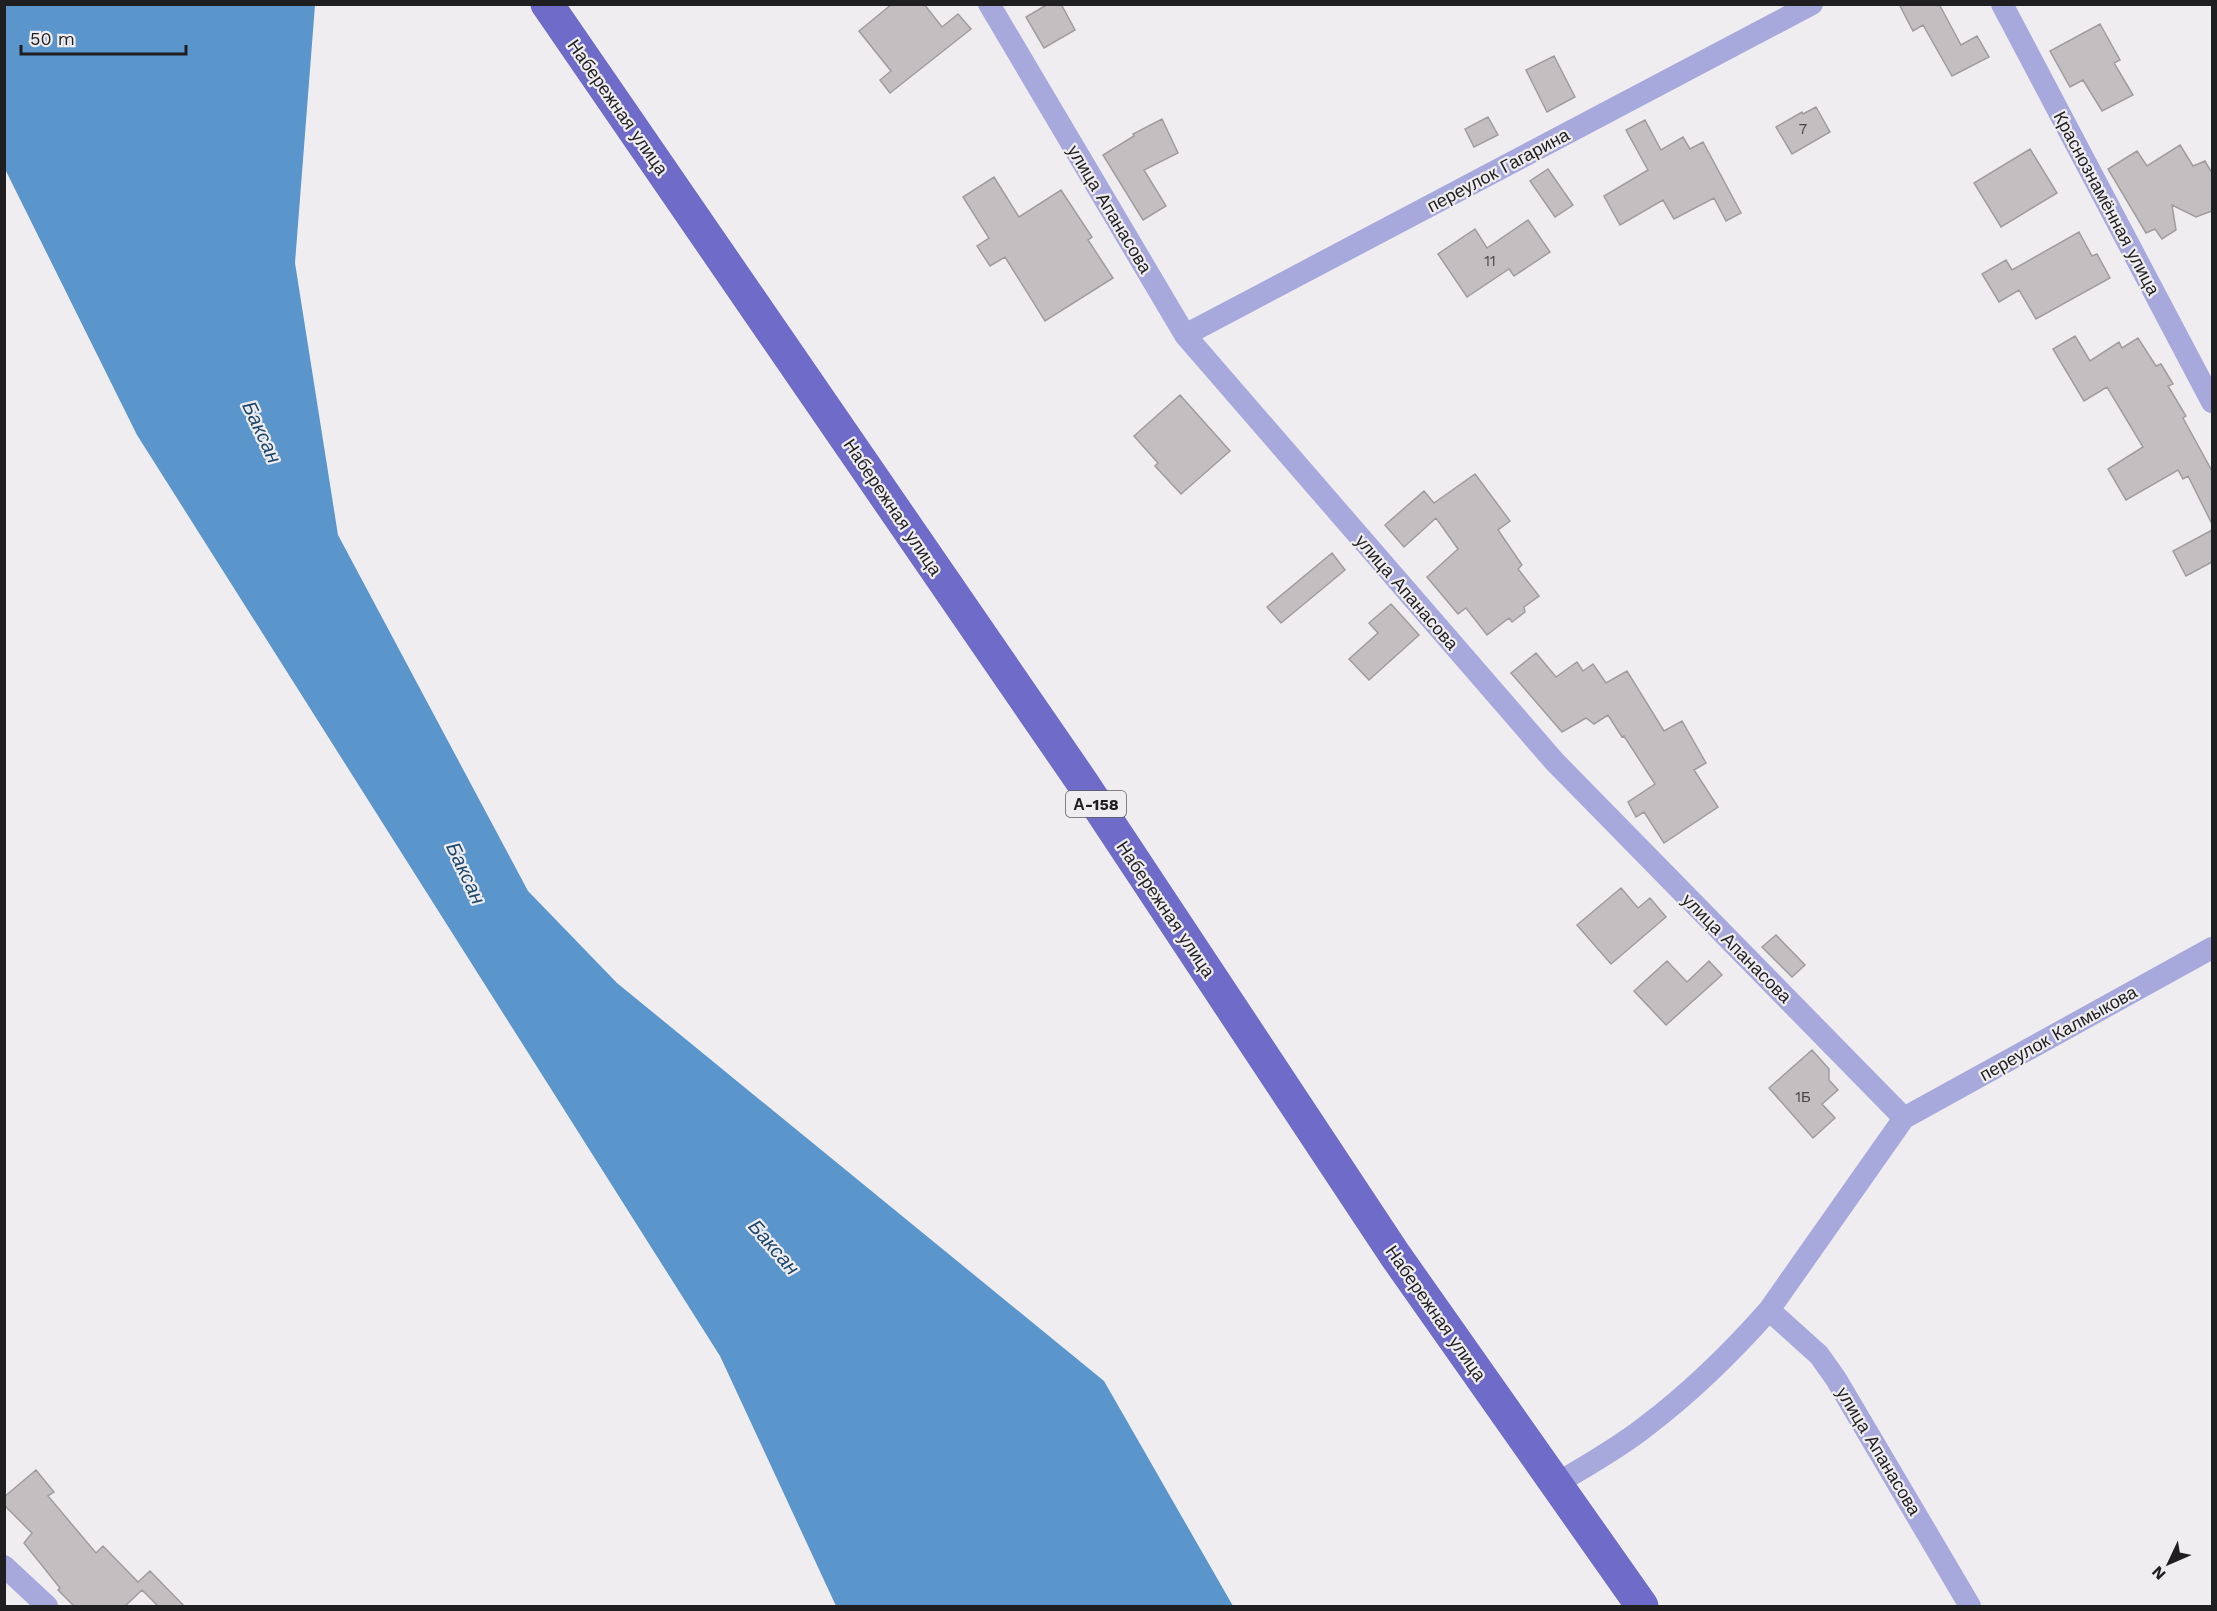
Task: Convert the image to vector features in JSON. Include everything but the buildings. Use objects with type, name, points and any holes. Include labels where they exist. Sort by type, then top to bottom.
[{"type":"main road","name":"Набережная улица","points":[[547,4],[1082,782],[1395,1255],[1642,1606]]},
{"type":"street","name":"улица Апанасова","points":[[989,4],[1185,335],[1554,761],[1904,1118]]},
{"type":"street","name":"переулок Гагарина","points":[[1185,335],[1812,4]]},
{"type":"street","name":"Краснознамённая улица","points":[[2002,4],[2212,402]]},
{"type":"street","name":"переулок Калмыкова","points":[[1904,1118],[2212,948]]},
{"type":"street","points":[[1556,1484],[1602,1457],[1646,1427],[1694,1386],[1748,1334],[1769,1310],[1904,1118]]},
{"type":"street","name":"улица Апанасова","points":[[1769,1310],[1819,1355],[1836,1379],[1970,1606]]},
{"type":"street","points":[[4,1566],[35,1602]]},
{"type":"water","name":"Баксан","points":[[5,4],[315,5],[295,263],[338,535],[528,891],[617,983],[1104,1381],[1233,1606],[836,1606],[720,1356],[137,435],[5,169]]}]
